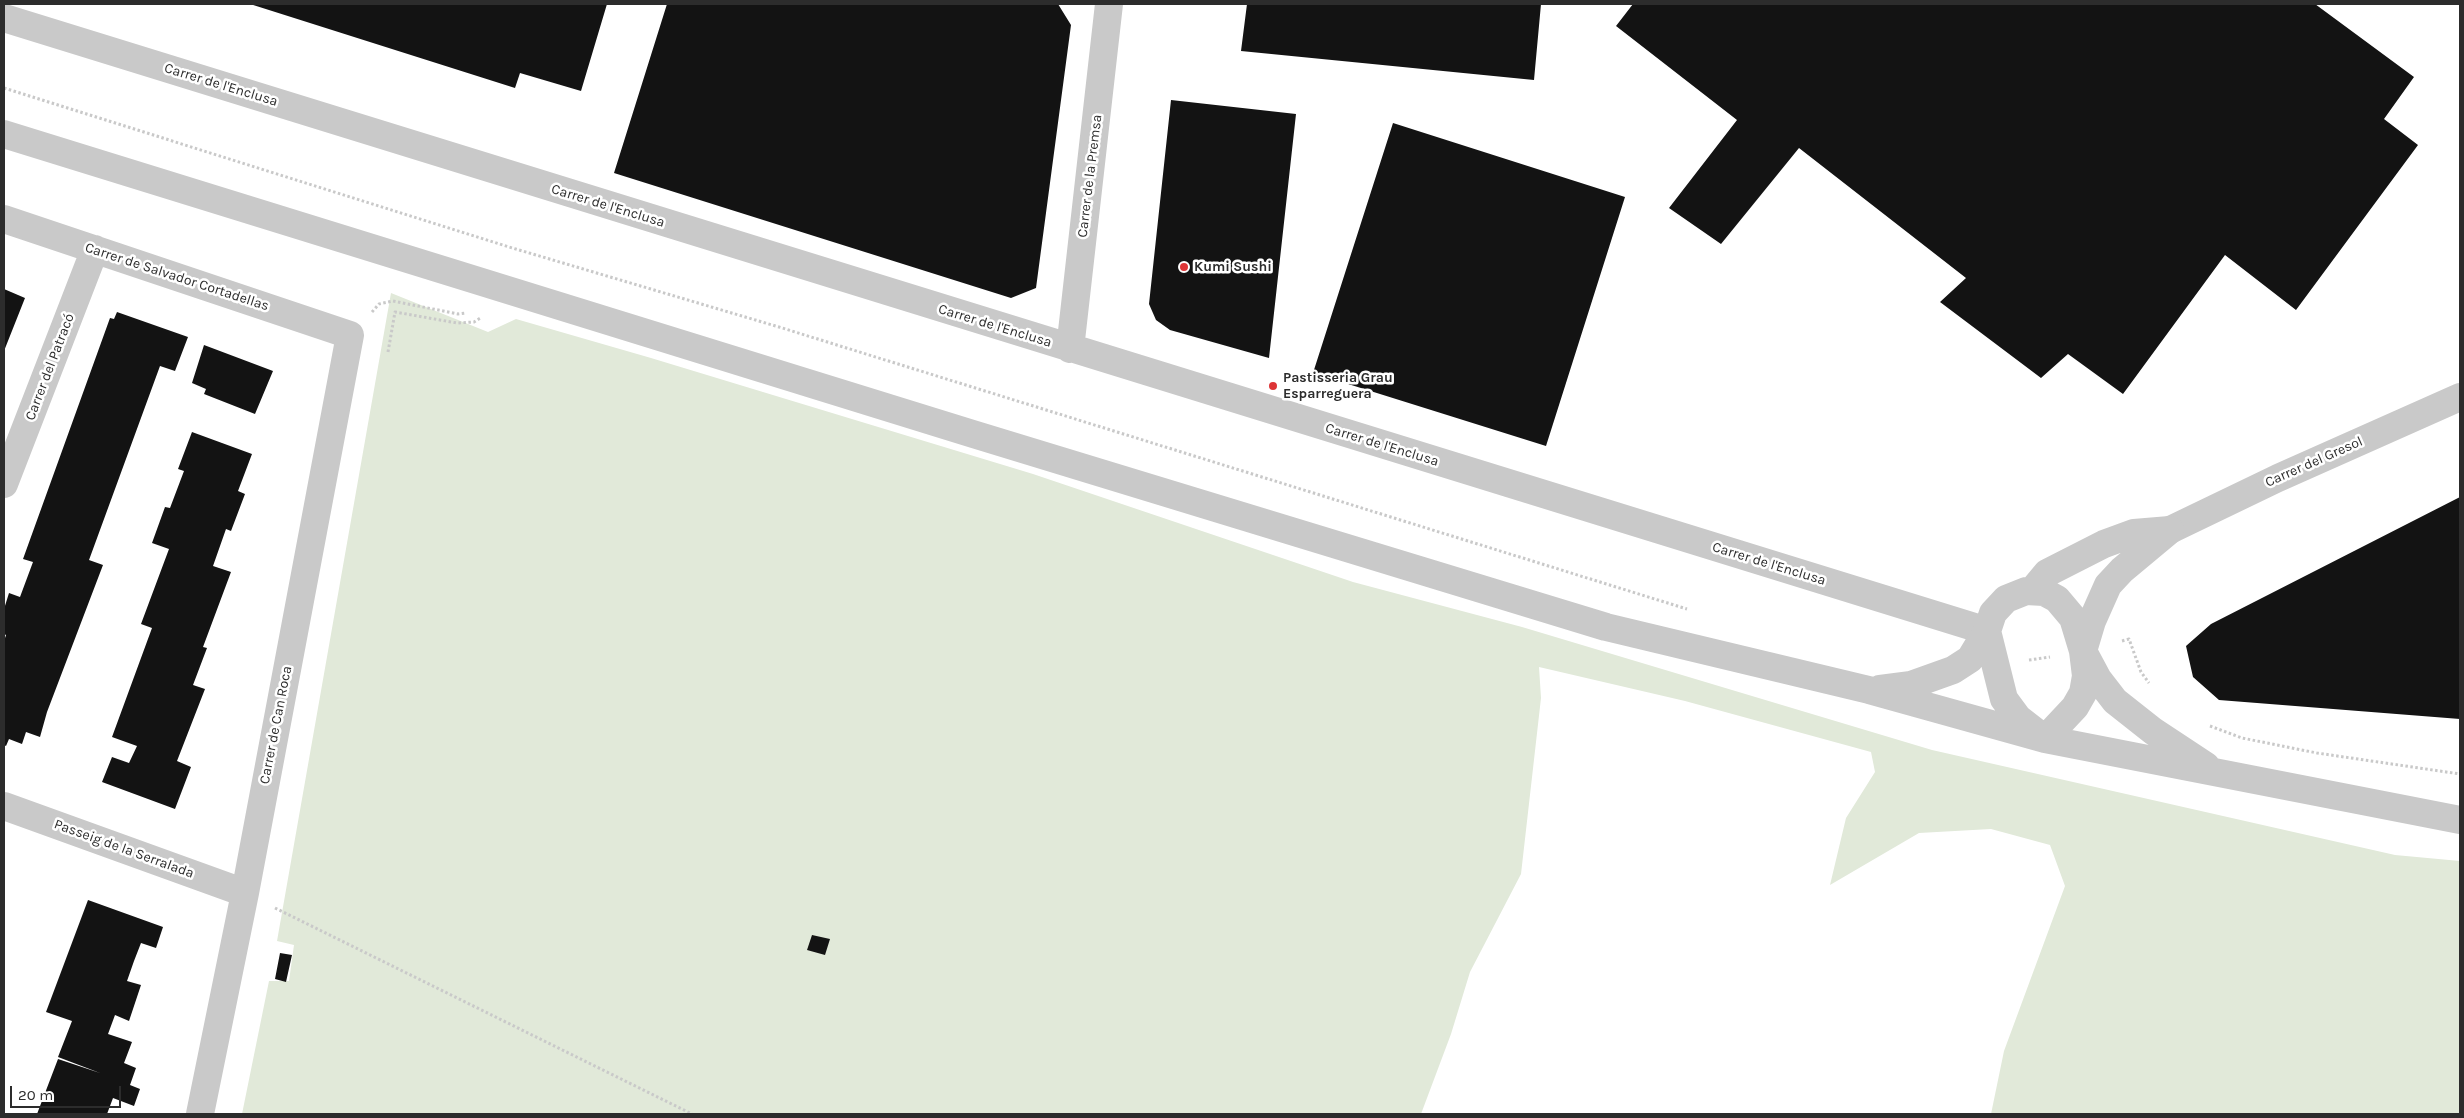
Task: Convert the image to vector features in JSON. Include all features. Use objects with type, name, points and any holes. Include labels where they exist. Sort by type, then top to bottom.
[{"type":"street","name":"Carrer de la Premsa","points":[[1070,349],[1109,4]]},
{"type":"street","name":"Carrer de l'Enclusa","points":[[4,18],[1987,631]]},
{"type":"street","points":[[4,134],[1606,627],[1869,690],[2045,739],[2460,820]]},
{"type":"street","name":"Carrer de Salvador Cortadellas","points":[[4,220],[350,335]]},
{"type":"street","name":"Carrer del Patracó","points":[[4,484],[95,249]]},
{"type":"street","name":"Carrer de Can Roca","points":[[200,1114],[245,893],[350,335]]},
{"type":"street","name":"Carrer del Gresol","points":[[2170,530],[2278,478],[2460,398]]},
{"type":"street","points":[[2032,591],[2047,573],[2104,544],[2134,533],[2170,530]]},
{"type":"street","points":[[2170,530],[2122,570],[2108,585],[2092,621],[2083,651],[2098,679],[2115,700],[2153,731],[2218,774]]},
{"type":"street","points":[[1869,690],[1911,685],[1953,670],[1970,659],[1987,631],[1993,613],[2006,599],[2026,591],[2044,592],[2064,606],[2073,618],[2083,651],[2086,676],[2083,692],[2075,707],[2045,739]]},
{"type":"street","points":[[1987,631],[2004,699],[2018,718],[2045,739]]},
{"type":"street","name":"Passeig de la Serralada","points":[[4,806],[245,893]]},
{"type":"path","points":[[4,88],[387,207],[509,247],[779,327],[1694,612]]},
{"type":"path","points":[[1995,666],[2083,651],[2129,639],[2142,672],[2151,687]]},
{"type":"path","points":[[2209,725],[2242,738],[2317,753],[2460,774]]},
{"type":"path","points":[[245,893],[692,1114]]},
{"type":"green space","points":[[391,293],[488,332],[516,319],[651,358],[1033,474],[1353,582],[1522,627],[1932,750],[2395,855],[2460,861],[2460,1114],[1991,1114],[2004,1051],[2065,886],[2050,845],[1991,829],[1919,833],[1830,885],[1846,818],[1875,772],[1871,752],[1685,701],[1539,667],[1541,698],[1521,874],[1470,972],[1451,1034],[1421,1114],[242,1114],[269,981],[289,981],[294,945],[277,941]]},
{"type":"building","points":[[250,4],[607,4],[581,91],[520,73],[515,88]]},
{"type":"building","points":[[667,4],[1058,4],[1071,25],[1036,288],[1011,298],[614,173]]},
{"type":"building","points":[[1247,4],[1541,4],[1534,80],[1241,51]]},
{"type":"building","points":[[1633,4],[2315,4],[2414,77],[2384,119],[2418,145],[2296,310],[2225,255],[2123,394],[2068,354],[2041,378],[1940,302],[1966,278],[1799,148],[1721,244],[1669,208],[1737,120],[1616,26]]},
{"type":"building","points":[[1171,100],[1296,114],[1269,358],[1170,330],[1156,320],[1149,304]]},
{"type":"building","points":[[1393,123],[1625,197],[1546,446],[1313,373]]},
{"type":"building","points":[[4,289],[25,298],[4,351]]},
{"type":"building","points":[[117,312],[188,337],[175,371],[160,366],[89,560],[103,565],[47,712],[40,737],[26,732],[22,744],[9,739],[6,746],[4,745],[4,641],[6,635],[4,634],[4,609],[9,593],[20,597],[33,562],[23,559],[110,318],[114,319]]},
{"type":"building","points":[[204,345],[273,371],[255,414],[204,394],[206,389],[192,383]]},
{"type":"building","points":[[192,432],[252,454],[238,491],[245,494],[231,531],[226,529],[213,566],[231,572],[203,647],[207,648],[193,685],[205,689],[177,761],[191,767],[175,809],[102,782],[112,757],[129,763],[137,746],[112,737],[152,628],[141,624],[169,549],[152,543],[165,507],[170,508],[184,471],[178,469]]},
{"type":"building","points":[[2460,497],[2460,719],[2219,700],[2193,677],[2186,646],[2211,624]]},
{"type":"building","points":[[88,900],[163,927],[156,948],[141,943],[134,961],[127,981],[141,985],[129,1021],[115,1015],[108,1034],[132,1042],[124,1063],[136,1068],[130,1085],[140,1089],[134,1106],[113,1098],[107,1114],[37,1114],[58,1059],[100,1073],[58,1057],[72,1021],[46,1012]]},
{"type":"building","points":[[812,935],[830,939],[825,955],[807,950]]},
{"type":"building","points":[[280,953],[292,955],[286,982],[275,979]]},
{"type":"place","name":"Kumi Sushi","points":[[1184,267]]},
{"type":"place","name":"Pastisseria Grau Esparreguera","points":[[1273,386]]}]
